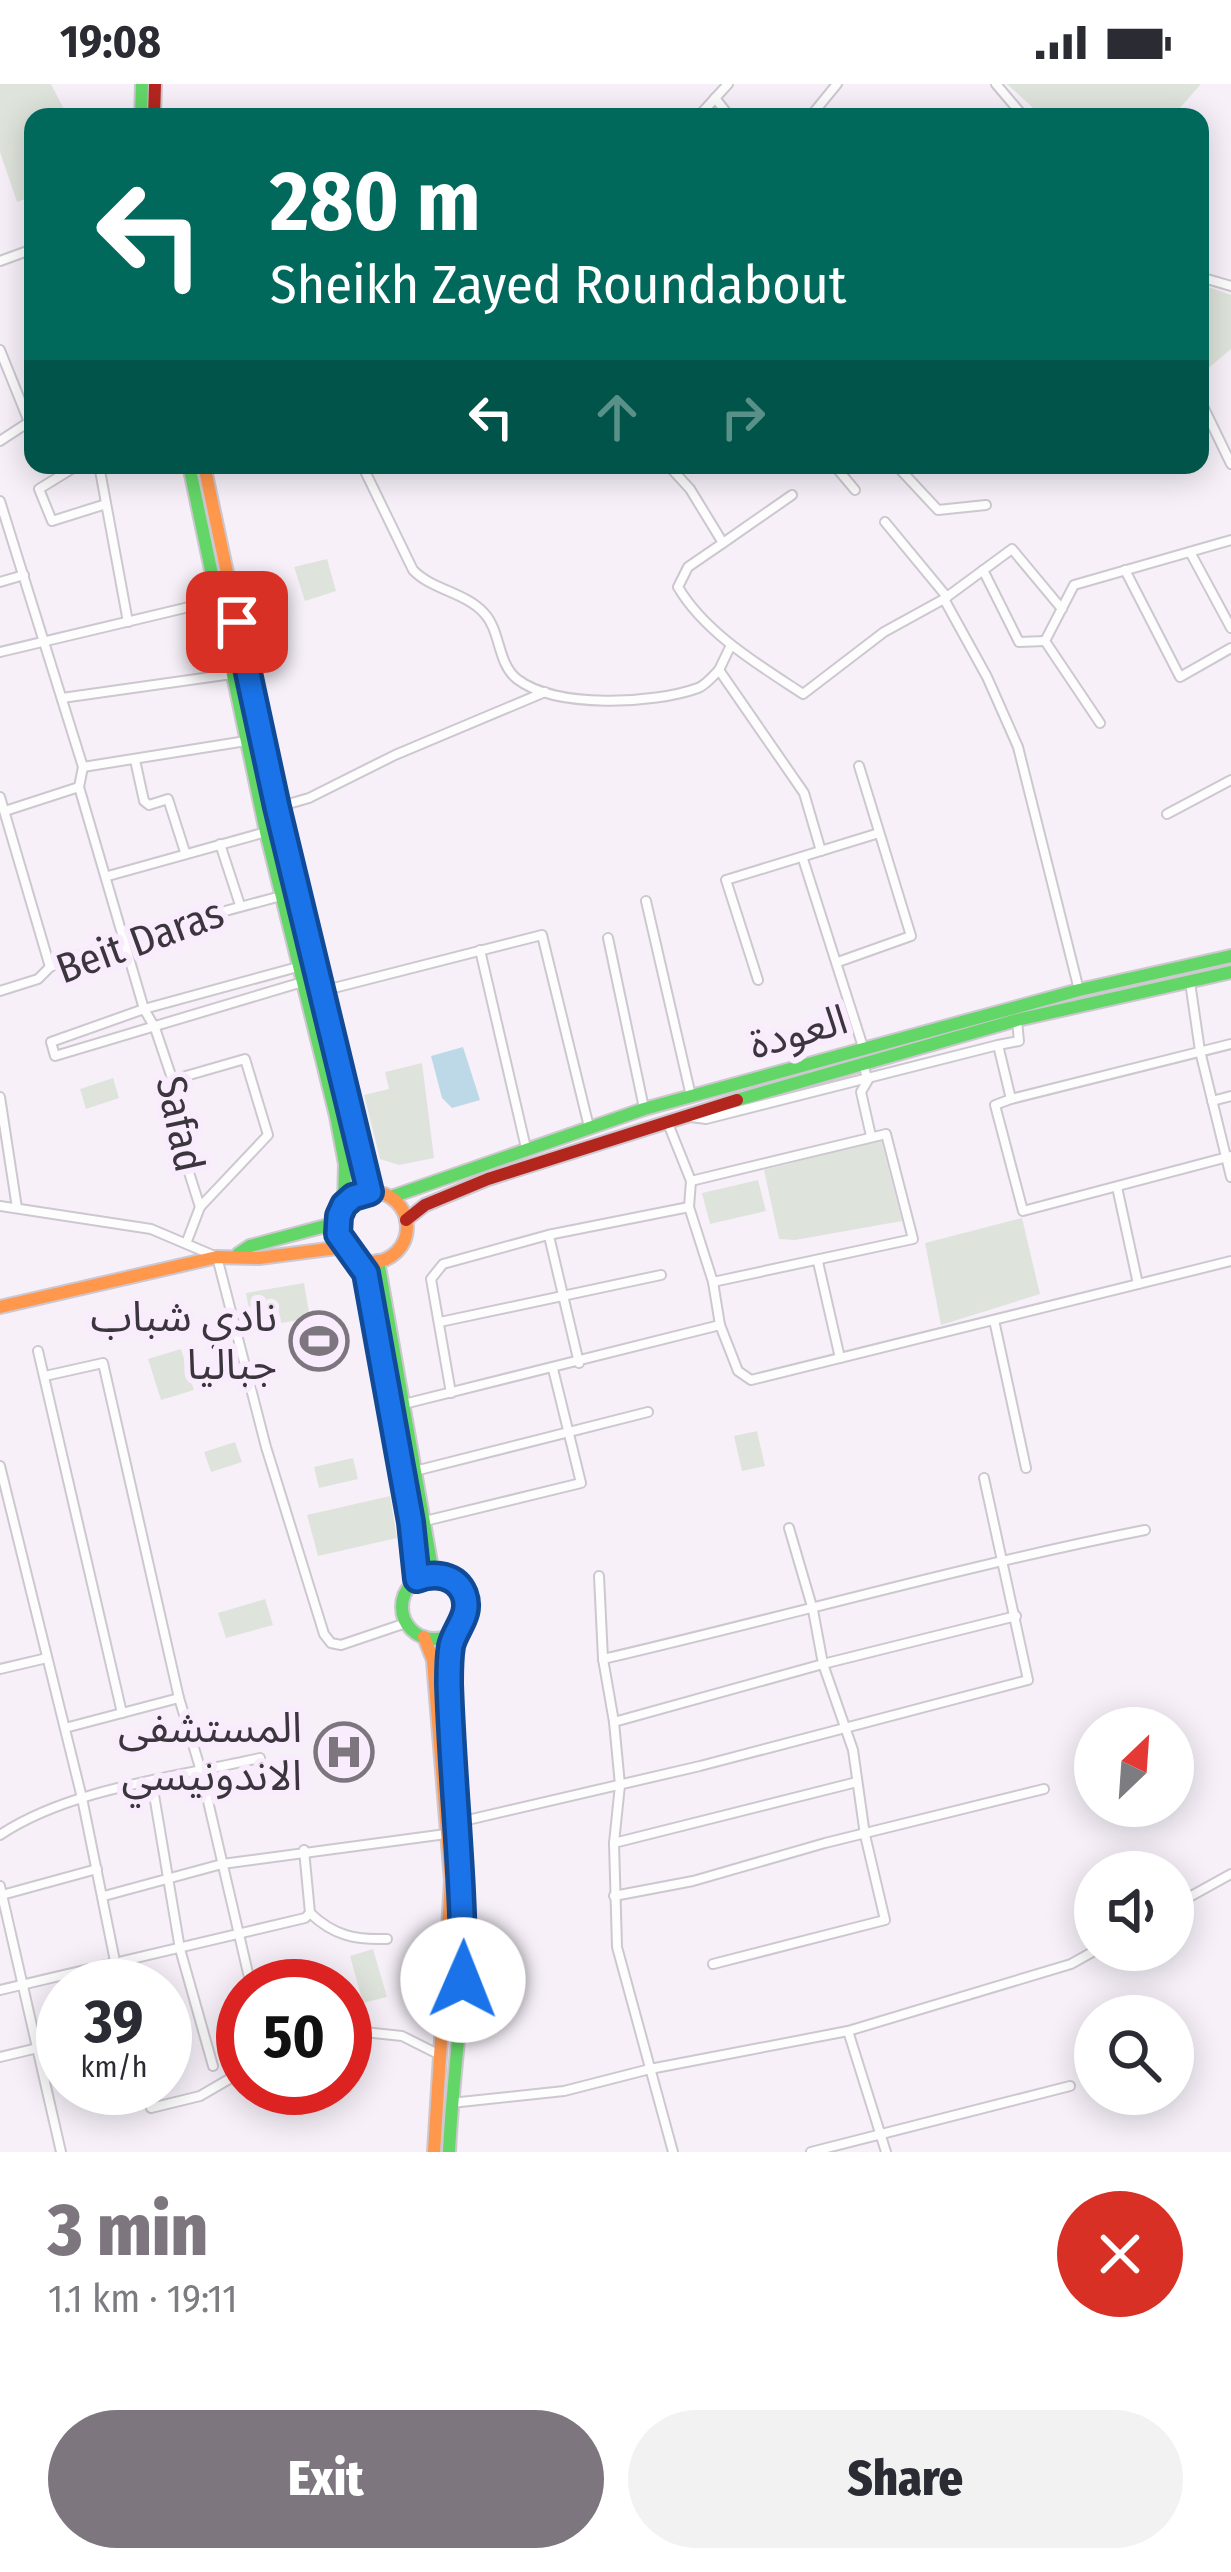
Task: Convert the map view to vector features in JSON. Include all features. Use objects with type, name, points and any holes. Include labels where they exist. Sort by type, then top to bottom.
[{"type":"main road","points":[[191,474],[370,1192]]},
{"type":"main road","points":[[205,474],[232,674],[345,1164],[338,1234],[366,1273],[417,1579]]},
{"type":"main road","name":"العودة","points":[[391,1197],[644,1109],[1079,990],[1231,956]]},
{"type":"main road","name":"العودة","points":[[406,1220],[424,1205],[488,1179],[683,1115],[1018,1020],[1231,972]]},
{"type":"main road","points":[[237,1255],[250,1246],[329,1225],[353,1197],[370,1192],[391,1197],[406,1220],[401,1247],[378,1261],[360,1259]]},
{"type":"main road","points":[[0,1307],[217,1257],[259,1258],[344,1247]]},
{"type":"main road","points":[[378,1261],[433,1574]]},
{"type":"main road","points":[[434,2152],[451,1881],[452,1828],[449,1679],[452,1641],[466,1613],[463,1592],[448,1578],[433,1574],[417,1579],[402,1598],[406,1622],[424,1637],[433,1660],[452,1828],[464,1895],[463,1980],[448,2152]]},
{"type":"main road","points":[[424,1637],[442,1638],[458,1629]]},
{"type":"street","points":[[706,108],[728,84]]},
{"type":"street","points":[[818,108],[838,84]]},
{"type":"street","points":[[995,84],[1016,108]]},
{"type":"street","points":[[715,98],[723,108]]},
{"type":"street","points":[[0,350],[24,405]]},
{"type":"street","points":[[1209,419],[1231,464]]},
{"type":"street","points":[[63,474],[39,489],[52,521],[106,504]]},
{"type":"street","points":[[101,474],[128,622]]},
{"type":"street","points":[[366,474],[416,573],[482,610],[512,674],[546,692],[606,701],[702,687],[719,670],[731,645]]},
{"type":"street","points":[[676,474],[723,543]]},
{"type":"street","points":[[842,474],[855,490]]},
{"type":"street","points":[[905,474],[938,509],[986,506]]},
{"type":"street","points":[[792,495],[688,567],[678,587],[731,645],[802,694],[884,632],[946,598],[1012,549],[1062,609]]},
{"type":"street","points":[[0,501],[83,767],[80,787],[5,812]]},
{"type":"street","points":[[885,522],[946,598],[1018,747],[1079,990]]},
{"type":"street","points":[[1046,641],[1074,585],[1231,540]]},
{"type":"street","points":[[1190,552],[1231,628]]},
{"type":"street","points":[[983,570],[1019,642],[1046,641]]},
{"type":"street","points":[[1125,570],[1180,677],[1231,648]]},
{"type":"street","points":[[0,582],[24,575]]},
{"type":"street","points":[[0,652],[224,599]]},
{"type":"street","points":[[1046,641],[1100,723]]},
{"type":"street","points":[[719,670],[804,794],[821,851]]},
{"type":"street","points":[[62,698],[232,674]]},
{"type":"street","points":[[277,807],[309,798],[395,755],[546,692]]},
{"type":"street","points":[[83,767],[246,741]]},
{"type":"street","points":[[134,760],[144,801],[149,805],[168,799],[184,851]]},
{"type":"street","points":[[838,962],[911,936],[859,766]]},
{"type":"street","points":[[1167,814],[1231,781]]},
{"type":"street","name":"Safad","points":[[80,787],[144,1009],[184,1114],[177,1135],[200,1207],[187,1241]]},
{"type":"street","points":[[0,796],[50,968]]},
{"type":"street","points":[[108,876],[184,851],[266,832]]},
{"type":"street","points":[[758,980],[726,880],[878,833]]},
{"type":"street","points":[[220,844],[240,904]]},
{"type":"street","points":[[803,859],[863,1047]]},
{"type":"street","name":"Beit Daras","points":[[0,991],[38,979],[50,968],[125,938],[281,896]]},
{"type":"street","points":[[646,902],[691,1097]]},
{"type":"street","points":[[316,962],[144,1009],[52,1042],[55,1056],[304,981],[321,984],[386,977],[542,935],[589,1127]]},
{"type":"street","points":[[608,938],[644,1109]]},
{"type":"street","points":[[480,950],[526,1148]]},
{"type":"street","points":[[1190,982],[1200,1051],[1231,1177]]},
{"type":"street","points":[[683,1115],[706,1119],[1019,1041],[1018,1020]]},
{"type":"street","points":[[1227,1156],[1023,1211],[995,1106],[1231,1043]]},
{"type":"street","points":[[998,1045],[1011,1099]]},
{"type":"street","points":[[172,1080],[245,1059],[268,1135],[200,1207]]},
{"type":"street","points":[[862,1064],[868,1080]]},
{"type":"street","points":[[868,1080],[861,1092],[871,1137]]},
{"type":"street","points":[[1212,1101],[1231,1096]]},
{"type":"street","points":[[0,1097],[17,1208]]},
{"type":"street","points":[[667,1121],[692,1181],[689,1207],[713,1282],[720,1325],[738,1371],[751,1380],[1231,1261]]},
{"type":"street","points":[[692,1181],[886,1134],[913,1239],[713,1282]]},
{"type":"street","points":[[1117,1186],[1138,1283]]},
{"type":"street","points":[[0,1206],[113,1220],[187,1241],[217,1257],[266,1447],[324,1634],[331,1643],[341,1645],[406,1622]]},
{"type":"street","points":[[451,1393],[431,1279],[443,1264],[548,1235],[689,1207]]},
{"type":"street","points":[[548,1235],[579,1363]]},
{"type":"street","points":[[818,1262],[840,1358]]},
{"type":"street","points":[[440,1322],[661,1275]]},
{"type":"street","points":[[994,1320],[1026,1468]]},
{"type":"street","points":[[404,1404],[720,1325]]},
{"type":"street","points":[[38,1351],[122,1713]]},
{"type":"street","points":[[45,1376],[103,1363],[244,1959]]},
{"type":"street","points":[[425,1521],[581,1483],[554,1369]]},
{"type":"street","points":[[415,1471],[648,1412]]},
{"type":"street","points":[[0,1466],[82,1798],[115,1959]]},
{"type":"street","points":[[104,1896],[222,1864],[452,1828],[1028,1680],[984,1478]]},
{"type":"street","points":[[713,1964],[885,1920],[865,1835],[853,1750],[823,1664],[789,1528]]},
{"type":"street","points":[[603,1659],[813,1610],[1004,1558],[1145,1530]]},
{"type":"street","points":[[598,1576],[603,1659],[620,1785],[614,1843],[616,1947],[673,2152]]},
{"type":"street","points":[[614,1722],[1016,1616]]},
{"type":"street","points":[[0,1669],[47,1658]]},
{"type":"street","points":[[65,1728],[179,1698]]},
{"type":"street","points":[[0,1835],[22,1820],[82,1798],[260,1758]]},
{"type":"street","points":[[614,1843],[857,1782]]},
{"type":"street","points":[[152,1783],[180,1949],[213,2066]]},
{"type":"street","points":[[614,1896],[693,1881],[1044,1789]]},
{"type":"street","points":[[304,1850],[310,1913],[325,1927],[357,1940],[387,1939]]},
{"type":"street","points":[[62,2152],[5,1925],[1,1890],[97,1869]]},
{"type":"street","points":[[1194,1894],[1231,1874]]},
{"type":"street","points":[[126,1959],[305,1918],[310,1913]]},
{"type":"street","points":[[450,2104],[564,2090],[848,2031],[1074,1962]]},
{"type":"street","points":[[0,1990],[36,1981]]},
{"type":"street","points":[[848,2031],[886,2152]]},
{"type":"street","points":[[372,2033],[402,2036],[440,2055]]},
{"type":"street","points":[[0,2056],[35,2049]]},
{"type":"street","points":[[811,2152],[1070,2086]]},
{"type":"shaded area","points":[[0,84],[51,84],[63,108],[24,108],[24,199],[17,202],[0,152]]},
{"type":"shaded area","points":[[1007,84],[1201,84],[1180,108],[1033,108]]},
{"type":"shaded area","points":[[1209,287],[1231,295],[1231,349],[1209,367]]},
{"type":"shaded area","points":[[327,559],[336,591],[305,601],[294,567]]},
{"type":"shaded area","points":[[422,1063],[434,1158],[399,1165],[380,1159],[364,1095],[389,1089],[385,1072]]},
{"type":"shaded area","points":[[113,1078],[119,1098],[86,1109],[80,1089]]},
{"type":"shaded area","points":[[881,1140],[902,1221],[779,1239],[764,1170]]},
{"type":"shaded area","points":[[758,1180],[766,1211],[710,1224],[702,1193]]},
{"type":"shaded area","points":[[1022,1218],[1040,1294],[941,1325],[925,1243]]},
{"type":"shaded area","points":[[304,1283],[310,1318],[252,1328],[246,1293]]},
{"type":"shaded area","points":[[181,1349],[194,1390],[161,1400],[148,1359]]},
{"type":"shaded area","points":[[757,1431],[765,1466],[742,1471],[734,1436]]},
{"type":"shaded area","points":[[235,1442],[242,1462],[211,1472],[204,1452]]},
{"type":"shaded area","points":[[353,1458],[358,1479],[319,1488],[314,1467]]},
{"type":"shaded area","points":[[390,1496],[397,1538],[318,1556],[307,1515]]},
{"type":"shaded area","points":[[265,1599],[273,1625],[226,1638],[218,1613]]},
{"type":"shaded area","points":[[373,1949],[387,1997],[372,2001],[372,1959],[350,1956]]},
{"type":"water","points":[[463,1047],[480,1100],[452,1108],[442,1098],[431,1056]]},
{"type":"traffic: fast","points":[[141,108],[142,84]]},
{"type":"traffic: fast","points":[[191,474],[266,832],[336,1116],[345,1164],[344,1205]]},
{"type":"traffic: fast","points":[[391,1197],[644,1109],[1079,990],[1231,956]]},
{"type":"traffic: fast","points":[[737,1100],[1017,1020],[1231,972]]},
{"type":"traffic: fast","points":[[238,1254],[250,1246],[329,1225],[339,1216]]},
{"type":"traffic: fast","points":[[378,1261],[433,1574]]},
{"type":"traffic: fast","points":[[434,1575],[457,1584],[466,1607],[457,1630],[434,1639],[411,1630],[402,1607],[411,1584],[434,1575]]},
{"type":"traffic: fast","points":[[449,2152],[465,1927],[448,1728],[457,1629]]},
{"type":"traffic: slow","points":[[206,474],[277,807],[370,1192]]},
{"type":"traffic: slow","points":[[372,1192],[397,1202],[407,1227],[397,1252],[372,1262],[347,1252],[337,1227],[347,1202],[372,1192]]},
{"type":"traffic: slow","points":[[0,1307],[217,1257],[259,1258],[344,1247]]},
{"type":"traffic: slow","points":[[424,1637],[433,1660],[451,1881],[434,2152]]},
{"type":"traffic: jam","points":[[154,108],[155,84]]},
{"type":"traffic: jam","points":[[406,1220],[425,1205],[488,1179],[737,1100]]},
{"type":"traffic: jam","points":[[360,1259],[417,1579]]},
{"type":"place","name":"نادي شباب جباليا","points":[[319,1341]]},
{"type":"place","name":"المستشفى الاندونيسي","points":[[344,1752]]},
{"type":"route","points":[[237,622],[370,1192],[344,1205],[338,1234],[366,1273],[417,1579],[433,1574],[448,1578],[460,1587],[466,1602],[464,1619],[452,1641],[449,1679],[464,1895],[463,1980]]}]
